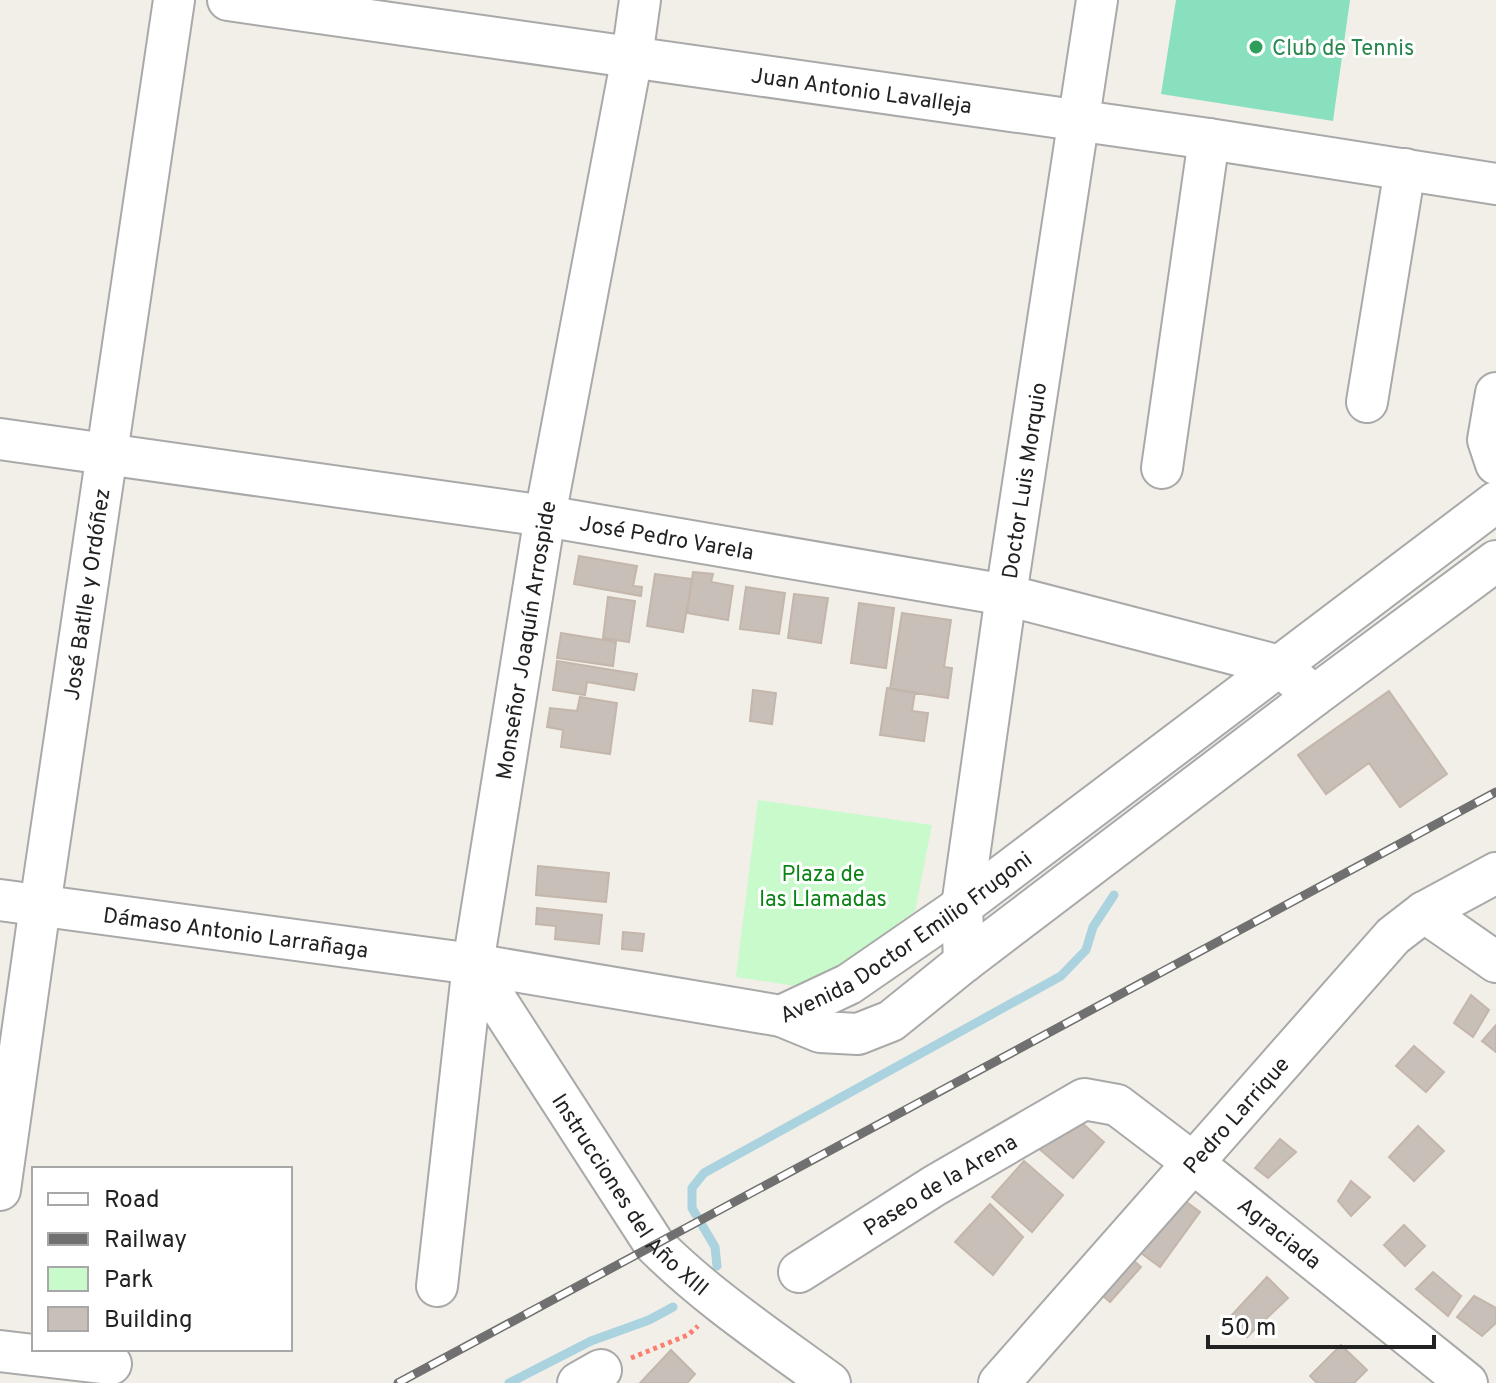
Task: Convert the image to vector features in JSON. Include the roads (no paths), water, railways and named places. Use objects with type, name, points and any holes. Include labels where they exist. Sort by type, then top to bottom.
[{"type":"street","name":"José Batlle y Ordóñez","points":[[0,1190],[174,0]]},
{"type":"street","name":"Juan Antonio Lavalleja","points":[[228,0],[1209,139],[1496,184]]},
{"type":"street","name":"Monseñor Joaquín Arrospide","points":[[437,1286],[473,964],[545,516],[632,57],[640,0]]},
{"type":"street","name":"Doctor Luis Morquio","points":[[964,962],[962,906],[1097,0]]},
{"type":"street","points":[[1162,468],[1209,139]]},
{"type":"street","points":[[1367,402],[1405,169]]},
{"type":"street","points":[[1496,393],[1488,440],[1496,464]]},
{"type":"street","name":"José Pedro Varela","points":[[0,439],[545,516],[1006,595],[1280,666],[1314,696]]},
{"type":"street","name":"Avenida Doctor Emilio Frugoni","points":[[781,1016],[849,984],[962,906],[1496,502]]},
{"type":"street","name":"Avenida Doctor Emilio Frugoni","points":[[781,1016],[820,1032],[858,1034],[891,1021],[964,962],[1496,561]]},
{"type":"street","name":"Pedro Larrique","points":[[999,1383],[1393,936],[1424,912],[1496,873]]},
{"type":"street","name":"Dámaso Antonio Larrañaga","points":[[0,900],[473,964],[781,1016]]},
{"type":"street","points":[[1424,912],[1496,962]]},
{"type":"street","name":"Instrucciones del Año XIII","points":[[473,964],[654,1244],[682,1273],[830,1383]]},
{"type":"street","name":"Agraciada","points":[[1084,1099],[1117,1105],[1467,1383]]},
{"type":"street","name":"Paseo de la Arena","points":[[799,1272],[934,1186],[1084,1099]]},
{"type":"street","points":[[0,1351],[111,1364]]},
{"type":"waterway","points":[[717,1266],[715,1247],[692,1208],[692,1188],[704,1173],[1061,976],[1086,950],[1093,927],[1114,895]]},
{"type":"waterway","points":[[509,1383],[591,1341],[649,1320],[673,1307]]},
{"type":"railway","points":[[398,1383],[1496,792]]},
{"type":"place","name":"Club de Tennis","points":[[1256,47]]},
{"type":"park label","name":"Plaza de las Llamadas","points":[[823,886]]}]
